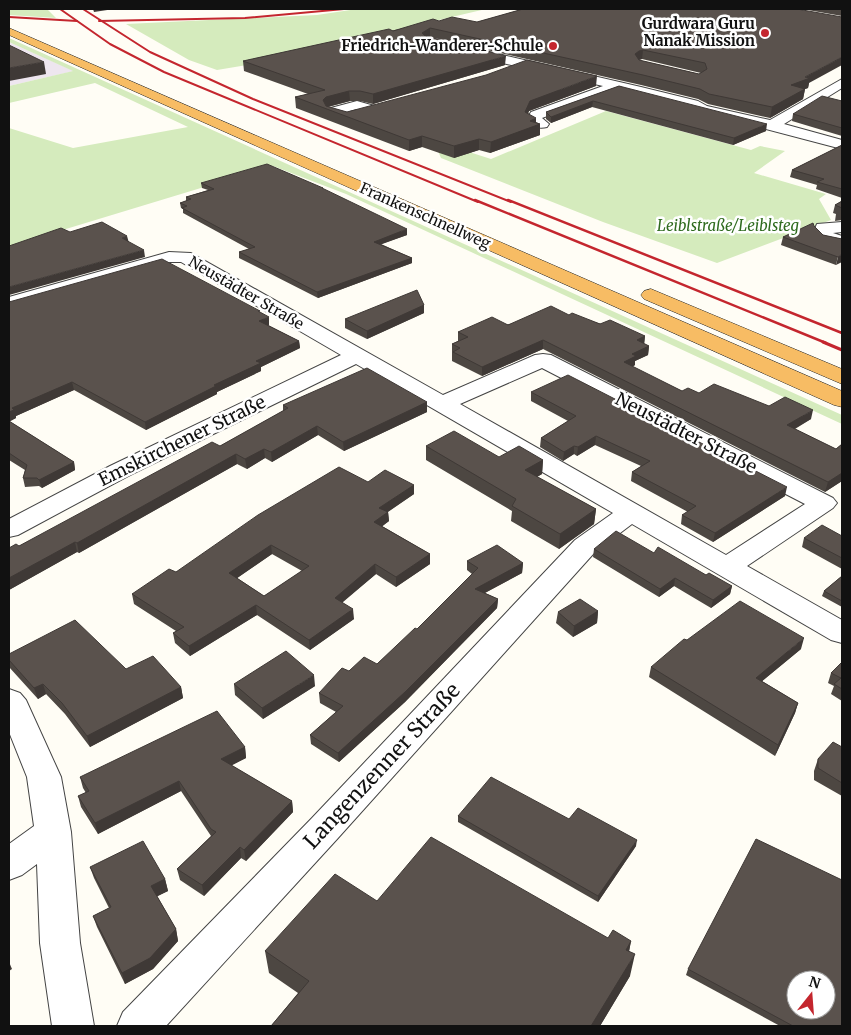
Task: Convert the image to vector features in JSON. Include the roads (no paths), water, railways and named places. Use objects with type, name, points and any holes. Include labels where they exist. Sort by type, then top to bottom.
[{"type":"highway","name":"Frankenschnellweg","points":[[9,20],[494,228]]},
{"type":"highway","name":"Frankenschnellweg","points":[[9,31],[842,400]]},
{"type":"highway","points":[[632,287],[842,377]]},
{"type":"street","points":[[458,48],[693,104],[702,109],[772,125],[842,145]]},
{"type":"street","points":[[498,74],[526,64]]},
{"type":"street","points":[[641,91],[666,81]]},
{"type":"street","points":[[772,125],[842,83]]},
{"type":"street","points":[[542,124],[533,121],[536,115],[616,86]]},
{"type":"street","points":[[796,132],[812,122]]},
{"type":"street","points":[[842,226],[823,228],[822,233],[842,242]]},
{"type":"street","name":"Neustädter Straße","points":[[9,303],[178,256],[185,257],[842,633]]},
{"type":"street","name":"Emskirchener Straße","points":[[9,529],[119,471],[356,356]]},
{"type":"street","name":"Neustädter Straße","points":[[441,404],[543,360],[824,503],[727,567]]},
{"type":"street","name":"Langenzenner Straße","points":[[138,1026],[325,828],[585,546],[631,512]]},
{"type":"street","points":[[9,701],[15,708],[44,777],[53,832],[60,943],[73,1026]]},
{"type":"street","points":[[9,864],[53,832]]},
{"type":"railway","points":[[60,9],[110,44],[164,72],[478,202]]},
{"type":"railway","points":[[83,9],[102,21]]},
{"type":"railway","points":[[102,21],[245,18],[344,9]]},
{"type":"railway","points":[[9,17],[77,21]]},
{"type":"railway","points":[[102,21],[150,52],[253,99],[511,202]]},
{"type":"railway","points":[[475,200],[826,343]]},
{"type":"railway","points":[[508,200],[842,333]]},
{"type":"railway","points":[[823,342],[842,350]]},
{"type":"place","name":"Gurdwara Guru Nanak Mission","points":[[765,33]]},
{"type":"place","name":"Friedrich-Wanderer-Schule","points":[[553,46]]},
{"type":"park label","name":"Leiblstraße/Leiblsteg","points":[[728,226]]}]
